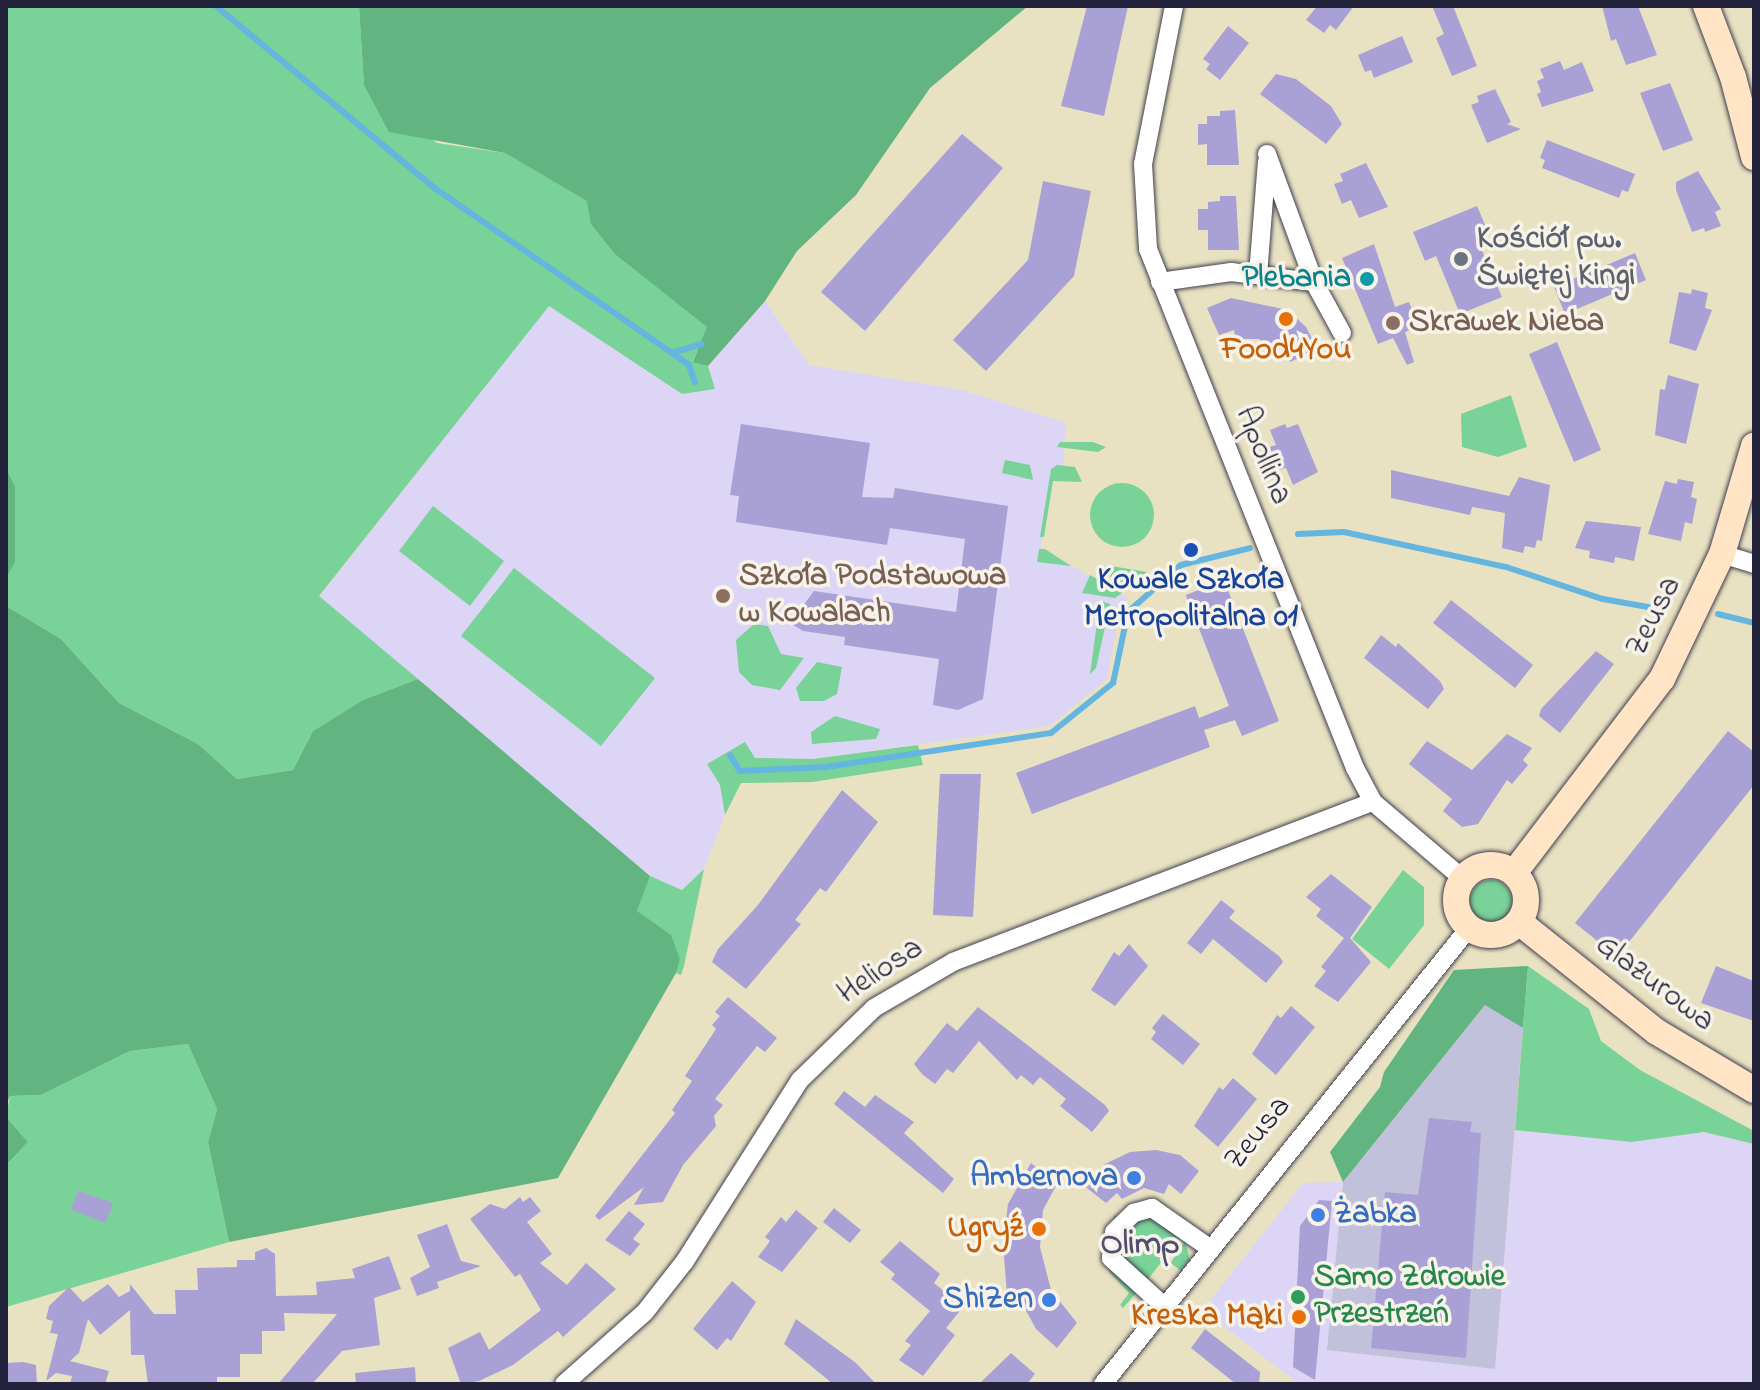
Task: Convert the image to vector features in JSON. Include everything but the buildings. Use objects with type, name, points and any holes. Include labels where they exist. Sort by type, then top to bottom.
[{"type":"street","name":"Apollina","points":[[1174,6],[1143,164],[1148,249],[1336,721],[1373,802],[1463,879]]},
{"type":"street","points":[[1706,6],[1733,77],[1754,157]]},
{"type":"street","points":[[1258,275],[1267,154],[1314,282],[1342,333]]},
{"type":"street","points":[[1160,282],[1231,272],[1314,282]]},
{"type":"street","name":"Zeusa","points":[[1514,873],[1662,679],[1722,554],[1754,446]]},
{"type":"street","points":[[1722,554],[1754,564]]},
{"type":"street","name":"Heliosa","points":[[564,1384],[645,1312],[685,1261],[800,1080],[874,1008],[953,962],[1373,802]]},
{"type":"street","points":[[1488,865],[1514,873],[1527,897],[1519,922],[1496,936],[1469,928],[1456,905],[1463,879],[1488,865]]},
{"type":"street","name":"Glazurowa","points":[[1519,922],[1657,1032],[1754,1090]]},
{"type":"street","name":"Zeusa","points":[[1103,1384],[1469,928]]},
{"type":"street","points":[[1165,1307],[1111,1258],[1114,1232],[1125,1219],[1152,1208],[1211,1249]]},
{"type":"shaded area","name":"Szkoła Podstawowa w Kowalach","points":[[765,301],[809,365],[962,390],[1066,423],[1062,481],[1052,480],[1041,548],[1129,599],[1121,606],[1107,679],[1050,726],[813,759],[707,764],[720,785],[725,815],[704,869],[682,890],[650,876],[319,597],[549,305],[682,394],[714,389],[708,366]]},
{"type":"shaded area","points":[[1486,1004],[1523,1028],[1495,1369],[1327,1350],[1343,1182]]},
{"type":"shaded area","points":[[1515,1130],[1632,1142],[1704,1132],[1754,1144],[1754,1384],[1299,1384],[1214,1319],[1211,1299],[1303,1183],[1343,1182],[1327,1350],[1495,1369]]},
{"type":"green space","points":[[6,6],[359,6],[364,85],[437,143],[505,153],[588,201],[592,224],[708,327],[693,361],[708,366],[715,389],[682,394],[549,306],[319,596],[418,679],[363,700],[313,731],[293,770],[237,779],[198,744],[119,703],[61,639],[6,606],[6,578],[15,561],[15,488],[6,468]]},
{"type":"green space","points":[[359,6],[1028,6],[930,88],[856,195],[797,251],[765,301],[708,366],[693,362],[707,327],[615,254],[591,224],[587,201],[505,153],[389,132],[364,85]]},
{"type":"green space","points":[[1511,395],[1527,447],[1498,457],[1462,447],[1461,414]]},
{"type":"green space","points":[[1060,442],[1093,442],[1106,447],[1098,452],[1057,447]]},
{"type":"green space","points":[[1005,460],[1030,465],[1033,480],[1002,473]]},
{"type":"green space","points":[[1057,465],[1075,467],[1082,482],[1053,481],[1044,537],[1040,537],[1051,469]]},
{"type":"green space","points":[[6,468],[15,487],[15,562],[6,578]]},
{"type":"green space","points":[[1122,483],[1134,485],[1145,492],[1152,503],[1152,527],[1145,538],[1134,545],[1122,547],[1110,545],[1099,538],[1092,527],[1090,515],[1092,503],[1099,492],[1110,485]]},
{"type":"green space","points":[[433,506],[504,561],[470,606],[399,551]]},
{"type":"green space","points":[[1039,549],[1045,549],[1071,566],[1037,562]]},
{"type":"green space","points":[[1105,566],[1147,572],[1133,585],[1125,584],[1097,570]]},
{"type":"green space","points":[[514,568],[655,678],[601,746],[461,636]]},
{"type":"green space","points":[[1090,575],[1122,593],[1115,598],[1082,593]]},
{"type":"green space","points":[[1100,601],[1110,604],[1096,668],[1090,674]]},
{"type":"green space","points":[[6,606],[61,639],[119,703],[198,744],[237,779],[293,770],[313,731],[363,700],[418,679],[650,876],[637,911],[671,935],[680,960],[676,973],[558,1178],[229,1242],[208,1142],[217,1109],[188,1044],[130,1051],[41,1095],[10,1096],[6,1106]]},
{"type":"green space","points":[[754,624],[768,626],[781,654],[804,658],[780,690],[752,685],[739,672],[736,640]]},
{"type":"green space","points":[[817,662],[842,667],[837,694],[824,701],[800,701],[796,688]]},
{"type":"green space","points":[[835,716],[880,729],[876,739],[812,744],[811,732]]},
{"type":"green space","points":[[745,742],[755,758],[813,759],[918,745],[923,765],[812,782],[741,783],[725,815],[720,785],[707,764]]},
{"type":"green space","points":[[704,869],[681,975],[676,973],[680,960],[636,911],[650,876],[682,890]]},
{"type":"green space","points":[[1403,870],[1424,887],[1424,925],[1389,969],[1352,939]]},
{"type":"green space","points":[[1491,880],[1506,886],[1512,901],[1506,916],[1491,922],[1476,916],[1470,901],[1476,886]]},
{"type":"green space","points":[[1528,966],[1589,1009],[1601,1041],[1640,1070],[1754,1131],[1754,1144],[1704,1132],[1632,1142],[1515,1130]]},
{"type":"green space","points":[[1528,966],[1523,1028],[1485,1005],[1343,1182],[1330,1152],[1380,1087],[1384,1072],[1454,970]]},
{"type":"green space","points":[[188,1044],[217,1109],[208,1142],[229,1242],[6,1307],[6,1165],[28,1142],[6,1117],[10,1096],[41,1095],[130,1051]]},
{"type":"green space","points":[[6,1117],[28,1142],[6,1165]]},
{"type":"green space","points":[[1115,1215],[1119,1218],[1109,1266],[1137,1292],[1123,1308],[1120,1305],[1129,1293],[1110,1273],[1100,1249]]},
{"type":"green space","points":[[1146,1216],[1181,1237],[1145,1283],[1121,1263],[1118,1239]]},
{"type":"green space","points":[[1185,1241],[1190,1260],[1181,1271],[1172,1264],[1164,1273]]},
{"type":"waterway","points":[[216,6],[436,189],[689,365],[695,382]]},
{"type":"waterway","points":[[671,353],[702,344]]},
{"type":"waterway","points":[[1298,534],[1344,532],[1506,567],[1603,599],[1659,609]]},
{"type":"waterway","points":[[730,755],[740,771],[826,767],[1051,733],[1113,683],[1128,612],[1181,565],[1250,548]]},
{"type":"waterway","points":[[1718,614],[1754,623]]},
{"type":"place","name":"Kościół pw. Świętej Kingi","points":[[1461,259]]},
{"type":"place","name":"Plebania","points":[[1367,279]]},
{"type":"place","name":"Food4You","points":[[1286,319]]},
{"type":"place","name":"Skrawek Nieba","points":[[1393,323]]},
{"type":"place","name":"Kowale Szkoła Metropolitalna 01","points":[[1191,550]]},
{"type":"place","name":"Szkoła Podstawowa w Kowalach","points":[[723,596]]},
{"type":"place","name":"Ambernova","points":[[1134,1178]]},
{"type":"place","name":"Żabka","points":[[1318,1215]]},
{"type":"place","name":"Ugryź","points":[[1039,1229]]},
{"type":"place","name":"Samo Zdrowie Przestrzeń","points":[[1298,1297]]},
{"type":"place","name":"ShiZen","points":[[1049,1300]]},
{"type":"place","name":"Kreska Mąki","points":[[1299,1317]]},
{"type":"district","name":"Olimp","points":[[1140,1246]]}]
